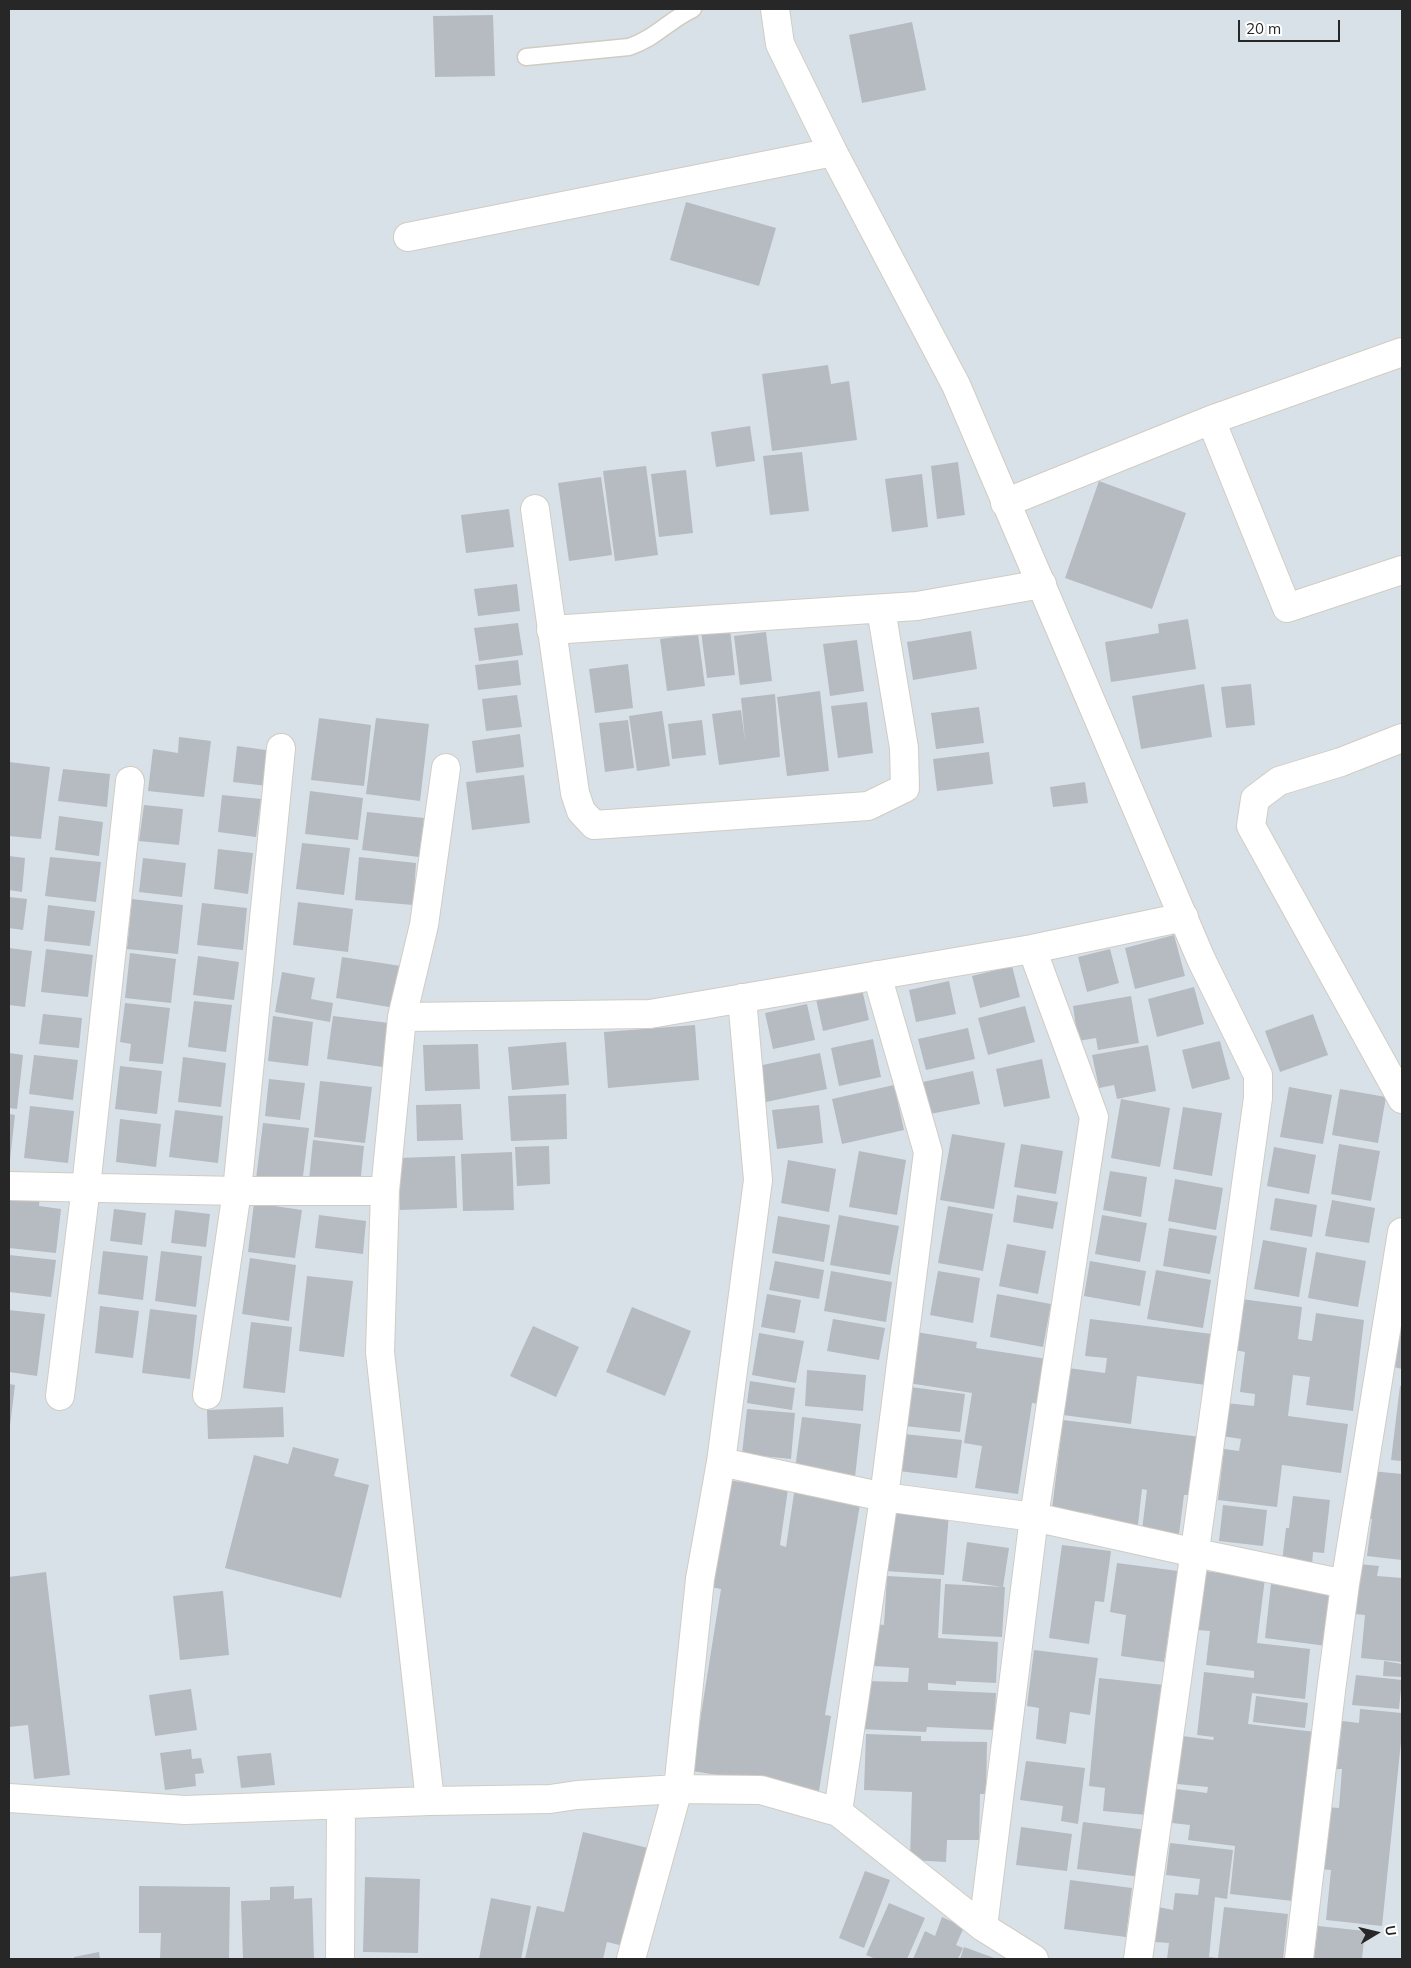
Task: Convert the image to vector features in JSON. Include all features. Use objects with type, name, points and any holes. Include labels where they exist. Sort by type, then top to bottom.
[{"type":"street","points":[[775,9],[780,44],[833,152],[956,385],[1202,959],[1258,1075],[1258,1098],[1196,1554],[1138,1959]]},
{"type":"street","points":[[408,237],[833,152]]},
{"type":"street","points":[[1005,503],[1211,420],[1402,352]]},
{"type":"street","points":[[1211,420],[1288,608],[1402,570]]},
{"type":"street","points":[[535,509],[575,793],[581,811],[594,825],[868,806],[905,788],[904,748],[881,609]]},
{"type":"street","points":[[552,630],[917,606],[1042,584]]},
{"type":"street","points":[[1402,738],[1341,762],[1279,781],[1255,799],[1250,826],[1402,1099]]},
{"type":"street","points":[[207,1394],[237,1191],[281,748]]},
{"type":"street","points":[[430,1801],[380,1352],[385,1191],[402,1017],[424,925],[446,768]]},
{"type":"street","points":[[60,1396],[86,1187],[130,781]]},
{"type":"street","points":[[402,1017],[650,1014],[1032,950],[1184,917]]},
{"type":"street","points":[[983,1926],[1034,1517],[1094,1117],[1032,950]]},
{"type":"street","points":[[838,1812],[884,1497],[928,1152],[876,975]]},
{"type":"street","points":[[631,1959],[678,1789],[700,1579],[721,1462],[758,1180],[742,998]]},
{"type":"street","points":[[9,1186],[237,1191],[385,1191]]},
{"type":"street","points":[[1299,1959],[1345,1584],[1402,1232]]},
{"type":"street","points":[[721,1462],[884,1497],[1034,1517],[1196,1554],[1345,1584]]},
{"type":"street","points":[[9,1798],[185,1810],[430,1801],[550,1799],[576,1795],[678,1789],[761,1790],[838,1812],[983,1926],[1034,1959]]},
{"type":"street","points":[[340,1959],[341,1805]]},
{"type":"lane","points":[[526,57],[629,47],[645,42],[672,21],[693,9]]},
{"type":"building","points":[[493,15],[495,76],[435,77],[433,16]]},
{"type":"building","points":[[912,22],[926,90],[862,103],[849,35]]},
{"type":"building","points":[[686,202],[776,228],[759,286],[670,260]]},
{"type":"building","points":[[828,365],[831,384],[849,381],[857,440],[772,451],[762,374]]},
{"type":"building","points":[[750,426],[755,461],[716,467],[711,432]]},
{"type":"building","points":[[802,452],[809,511],[770,515],[763,456]]},
{"type":"building","points":[[958,462],[965,515],[937,519],[931,466]]},
{"type":"building","points":[[646,466],[658,555],[615,561],[603,471]]},
{"type":"building","points":[[686,470],[693,533],[659,537],[651,474]]},
{"type":"building","points":[[922,474],[928,527],[892,532],[885,479]]},
{"type":"building","points":[[601,477],[612,555],[569,561],[558,483]]},
{"type":"building","points":[[1099,481],[1186,513],[1152,609],[1065,578]]},
{"type":"building","points":[[509,509],[514,547],[466,553],[461,515]]},
{"type":"building","points":[[517,584],[520,611],[478,616],[474,589]]},
{"type":"building","points":[[1188,619],[1196,669],[1111,682],[1105,642],[1159,633],[1158,624]]},
{"type":"building","points":[[729,620],[735,675],[707,678],[700,623]]},
{"type":"building","points":[[518,623],[523,655],[479,661],[474,628]]},
{"type":"building","points":[[971,631],[977,669],[913,680],[907,642]]},
{"type":"building","points":[[766,632],[772,681],[740,685],[734,636]]},
{"type":"building","points":[[698,634],[705,686],[667,691],[660,639]]},
{"type":"building","points":[[857,640],[864,691],[830,696],[823,644]]},
{"type":"building","points":[[518,660],[521,685],[478,690],[475,665]]},
{"type":"building","points":[[628,664],[633,708],[595,713],[589,669]]},
{"type":"building","points":[[1204,684],[1212,737],[1141,749],[1132,696]]},
{"type":"building","points":[[1251,684],[1255,725],[1226,728],[1221,687]]},
{"type":"building","points":[[820,691],[829,771],[787,776],[777,697]]},
{"type":"building","points":[[775,694],[780,757],[719,765],[712,714],[741,710],[745,741],[741,698]]},
{"type":"building","points":[[517,695],[522,727],[486,731],[482,699]]},
{"type":"building","points":[[867,702],[873,753],[838,758],[831,706]]},
{"type":"building","points":[[979,707],[984,743],[936,749],[931,713]]},
{"type":"building","points":[[662,711],[670,766],[637,771],[629,716]]},
{"type":"building","points":[[319,718],[371,725],[364,786],[311,780]]},
{"type":"building","points":[[376,718],[429,724],[420,801],[366,794]]},
{"type":"building","points":[[628,720],[634,768],[605,772],[599,723]]},
{"type":"building","points":[[702,720],[706,755],[672,759],[668,724]]},
{"type":"building","points":[[520,734],[524,767],[476,773],[472,741]]},
{"type":"building","points":[[179,737],[211,741],[204,797],[148,791],[153,749],[178,753]]},
{"type":"building","points":[[237,746],[273,751],[268,786],[233,782]]},
{"type":"building","points":[[989,752],[993,784],[937,791],[933,759]]},
{"type":"building","points":[[9,762],[50,767],[41,839],[9,836]]},
{"type":"building","points":[[63,769],[110,774],[107,807],[58,801]]},
{"type":"building","points":[[524,775],[530,823],[472,830],[466,782]]},
{"type":"building","points":[[1085,782],[1088,803],[1053,807],[1050,787]]},
{"type":"building","points":[[310,791],[363,798],[358,840],[305,834]]},
{"type":"building","points":[[222,795],[261,799],[256,837],[218,832]]},
{"type":"building","points":[[144,805],[183,809],[179,845],[139,841]]},
{"type":"building","points":[[367,812],[424,818],[419,857],[362,850]]},
{"type":"building","points":[[59,816],[103,822],[99,856],[55,850]]},
{"type":"building","points":[[302,843],[350,848],[344,895],[296,889]]},
{"type":"building","points":[[218,849],[253,853],[248,894],[214,889]]},
{"type":"building","points":[[9,856],[25,858],[22,892],[9,890]]},
{"type":"building","points":[[50,857],[101,862],[96,902],[45,896]]},
{"type":"building","points":[[359,857],[416,863],[413,905],[355,900]]},
{"type":"building","points":[[143,858],[186,863],[182,897],[139,892]]},
{"type":"building","points":[[9,897],[27,899],[23,930],[9,928]]},
{"type":"building","points":[[132,899],[183,905],[178,954],[127,949]]},
{"type":"building","points":[[298,902],[353,909],[348,952],[293,945]]},
{"type":"building","points":[[202,903],[247,908],[243,950],[197,945]]},
{"type":"building","points":[[48,905],[95,911],[90,946],[44,941]]},
{"type":"building","points":[[1174,935],[1185,976],[1135,989],[1125,948]]},
{"type":"building","points":[[9,948],[32,951],[25,1007],[9,1005]]},
{"type":"building","points":[[46,949],[93,955],[88,997],[41,992]]},
{"type":"building","points":[[1110,949],[1119,983],[1087,992],[1078,957]]},
{"type":"building","points":[[130,953],[176,959],[171,1003],[125,998]]},
{"type":"building","points":[[198,956],[239,962],[234,1000],[193,995]]},
{"type":"building","points":[[342,957],[401,966],[395,1008],[336,998]]},
{"type":"building","points":[[1012,966],[1020,997],[980,1008],[972,976]]},
{"type":"building","points":[[282,972],[315,978],[311,999],[333,1003],[330,1022],[275,1012]]},
{"type":"building","points":[[949,981],[956,1014],[916,1022],[909,990]]},
{"type":"building","points":[[1194,987],[1204,1024],[1157,1037],[1148,999]]},
{"type":"building","points":[[862,989],[869,1020],[823,1031],[816,999]]},
{"type":"building","points":[[1131,996],[1139,1043],[1098,1050],[1096,1038],[1078,1041],[1073,1006]]},
{"type":"building","points":[[194,1001],[232,1005],[226,1052],[188,1047]]},
{"type":"building","points":[[125,1003],[170,1008],[163,1064],[129,1061],[131,1044],[120,1042]]},
{"type":"building","points":[[807,1004],[815,1040],[773,1049],[765,1013]]},
{"type":"building","points":[[1025,1006],[1035,1042],[988,1055],[978,1018]]},
{"type":"building","points":[[43,1014],[82,1018],[79,1048],[39,1044]]},
{"type":"building","points":[[1313,1014],[1328,1055],[1280,1072],[1265,1031]]},
{"type":"building","points":[[273,1016],[313,1022],[308,1066],[268,1061]]},
{"type":"building","points":[[333,1016],[389,1023],[383,1067],[327,1059]]},
{"type":"building","points":[[695,1025],[699,1080],[608,1088],[604,1032]]},
{"type":"building","points":[[968,1028],[975,1059],[926,1070],[918,1039]]},
{"type":"building","points":[[873,1039],[881,1077],[839,1086],[831,1048]]},
{"type":"building","points":[[1220,1041],[1230,1079],[1192,1089],[1182,1050]]},
{"type":"building","points":[[566,1042],[569,1085],[512,1090],[508,1047]]},
{"type":"building","points":[[478,1044],[480,1089],[425,1091],[423,1045]]},
{"type":"building","points":[[1148,1045],[1156,1091],[1117,1099],[1114,1085],[1099,1088],[1092,1055]]},
{"type":"building","points":[[9,1053],[23,1055],[17,1109],[9,1108]]},
{"type":"building","points":[[820,1053],[827,1089],[766,1102],[758,1066]]},
{"type":"building","points":[[34,1055],[78,1060],[73,1100],[29,1094]]},
{"type":"building","points":[[183,1057],[226,1063],[221,1107],[178,1102]]},
{"type":"building","points":[[1042,1059],[1050,1098],[1004,1107],[996,1069]]},
{"type":"building","points":[[120,1066],[162,1071],[157,1114],[115,1109]]},
{"type":"building","points":[[973,1071],[980,1104],[930,1114],[923,1082]]},
{"type":"building","points":[[269,1079],[305,1083],[300,1120],[265,1116]]},
{"type":"building","points":[[320,1081],[372,1087],[365,1143],[314,1137]]},
{"type":"building","points":[[894,1085],[904,1130],[842,1144],[832,1099]]},
{"type":"building","points":[[1289,1087],[1332,1095],[1323,1144],[1280,1137]]},
{"type":"building","points":[[1340,1089],[1386,1097],[1378,1143],[1332,1135]]},
{"type":"building","points":[[566,1094],[567,1139],[511,1141],[508,1096]]},
{"type":"building","points":[[1121,1099],[1170,1108],[1160,1167],[1111,1158]]},
{"type":"building","points":[[461,1104],[463,1140],[417,1141],[416,1105]]},
{"type":"building","points":[[819,1105],[823,1143],[777,1149],[772,1110]]},
{"type":"building","points":[[30,1106],[74,1111],[68,1163],[24,1158]]},
{"type":"building","points":[[1183,1107],[1222,1113],[1212,1176],[1173,1169]]},
{"type":"building","points":[[175,1110],[223,1116],[218,1163],[169,1157]]},
{"type":"building","points":[[9,1114],[15,1115],[10,1160],[9,1160]]},
{"type":"building","points":[[120,1119],[161,1124],[156,1167],[116,1162]]},
{"type":"building","points":[[263,1123],[309,1128],[302,1184],[256,1179]]},
{"type":"building","points":[[952,1134],[1005,1143],[994,1209],[940,1200]]},
{"type":"building","points":[[313,1140],[364,1146],[360,1186],[309,1180]]},
{"type":"building","points":[[1021,1144],[1063,1151],[1056,1194],[1014,1187]]},
{"type":"building","points":[[1339,1144],[1380,1151],[1371,1201],[1331,1194]]},
{"type":"building","points":[[549,1146],[550,1184],[517,1186],[515,1147]]},
{"type":"building","points":[[1274,1147],[1316,1155],[1309,1194],[1267,1186]]},
{"type":"building","points":[[859,1151],[906,1160],[897,1215],[849,1207]]},
{"type":"building","points":[[512,1152],[514,1210],[463,1211],[461,1154]]},
{"type":"building","points":[[455,1156],[457,1208],[400,1210],[398,1158]]},
{"type":"building","points":[[788,1160],[836,1169],[829,1212],[781,1203]]},
{"type":"building","points":[[1110,1171],[1147,1177],[1141,1217],[1103,1210]]},
{"type":"building","points":[[1175,1179],[1223,1188],[1216,1230],[1168,1221]]},
{"type":"building","points":[[9,1192],[40,1196],[39,1206],[61,1209],[56,1253],[9,1248]]},
{"type":"building","points":[[1017,1195],[1058,1202],[1053,1229],[1013,1222]]},
{"type":"building","points":[[1275,1198],[1317,1205],[1312,1237],[1270,1230]]},
{"type":"building","points":[[1332,1200],[1375,1208],[1369,1243],[1325,1236]]},
{"type":"building","points":[[254,1203],[302,1210],[295,1258],[248,1252]]},
{"type":"building","points":[[948,1206],[993,1214],[983,1271],[938,1263]]},
{"type":"building","points":[[114,1209],[146,1213],[142,1245],[110,1241]]},
{"type":"building","points":[[175,1210],[210,1214],[206,1247],[171,1243]]},
{"type":"building","points":[[319,1215],[366,1221],[363,1254],[315,1248]]},
{"type":"building","points":[[839,1215],[899,1226],[890,1275],[830,1265]]},
{"type":"building","points":[[1102,1215],[1147,1223],[1140,1262],[1095,1254]]},
{"type":"building","points":[[778,1216],[830,1225],[824,1262],[772,1253]]},
{"type":"building","points":[[1169,1228],[1217,1236],[1210,1274],[1163,1266]]},
{"type":"building","points":[[1263,1240],[1307,1248],[1299,1297],[1254,1289]]},
{"type":"building","points":[[1007,1244],[1046,1251],[1038,1294],[999,1286]]},
{"type":"building","points":[[103,1251],[148,1256],[143,1300],[98,1294]]},
{"type":"building","points":[[161,1251],[202,1256],[196,1307],[155,1301]]},
{"type":"building","points":[[1316,1252],[1366,1261],[1358,1307],[1308,1298]]},
{"type":"building","points":[[9,1255],[56,1260],[51,1297],[9,1292]]},
{"type":"building","points":[[250,1258],[296,1265],[289,1321],[242,1314]]},
{"type":"building","points":[[775,1261],[824,1270],[819,1299],[769,1290]]},
{"type":"building","points":[[1090,1261],[1146,1271],[1140,1306],[1084,1296]]},
{"type":"building","points":[[1156,1270],[1211,1280],[1203,1328],[1147,1319]]},
{"type":"building","points":[[831,1271],[892,1282],[886,1322],[824,1311]]},
{"type":"building","points":[[938,1271],[980,1278],[973,1323],[930,1315]]},
{"type":"building","points":[[307,1276],[353,1281],[344,1357],[299,1351]]},
{"type":"building","points":[[767,1294],[801,1300],[795,1333],[761,1327]]},
{"type":"building","points":[[997,1294],[1051,1304],[1043,1347],[990,1337]]},
{"type":"building","points":[[1241,1299],[1302,1307],[1298,1339],[1312,1341],[1316,1313],[1364,1320],[1353,1411],[1306,1405],[1310,1377],[1293,1375],[1288,1416],[1348,1424],[1341,1473],[1282,1465],[1277,1507],[1218,1500],[1224,1449],[1239,1451],[1241,1439],[1222,1436],[1226,1403],[1254,1406],[1255,1394],[1240,1392],[1245,1352],[1235,1350]]},
{"type":"building","points":[[100,1306],[139,1311],[133,1358],[95,1353]]},
{"type":"building","points":[[632,1307],[691,1331],[665,1396],[606,1372]]},
{"type":"building","points":[[150,1309],[197,1315],[190,1379],[142,1373]]},
{"type":"building","points":[[9,1310],[45,1314],[37,1376],[9,1372]]},
{"type":"building","points":[[1395,1316],[1402,1317],[1402,1369],[1385,1365]]},
{"type":"building","points":[[833,1319],[885,1328],[879,1360],[827,1351]]},
{"type":"building","points":[[1090,1319],[1212,1334],[1206,1385],[1137,1376],[1131,1424],[1063,1415],[1068,1368],[1105,1373],[1107,1358],[1085,1356]]},
{"type":"building","points":[[251,1322],[292,1327],[285,1393],[243,1388]]},
{"type":"building","points":[[533,1326],[579,1347],[556,1397],[510,1376]]},
{"type":"building","points":[[910,1331],[977,1342],[976,1348],[1047,1359],[1040,1404],[1032,1403],[1018,1494],[975,1488],[982,1446],[964,1443],[972,1393],[902,1382]]},
{"type":"building","points":[[759,1333],[804,1341],[796,1383],[752,1375]]},
{"type":"building","points":[[807,1370],[866,1375],[863,1411],[805,1406]]},
{"type":"building","points":[[750,1381],[795,1388],[792,1410],[747,1403]]},
{"type":"building","points":[[9,1384],[15,1385],[10,1426],[9,1426]]},
{"type":"building","points":[[1400,1386],[1402,1386],[1402,1461],[1391,1460]]},
{"type":"building","points":[[910,1387],[965,1394],[960,1432],[905,1426]]},
{"type":"building","points":[[283,1407],[284,1437],[208,1439],[207,1410]]},
{"type":"building","points":[[747,1409],[795,1413],[791,1459],[742,1454]]},
{"type":"building","points":[[802,1417],[861,1424],[855,1477],[795,1469]]},
{"type":"building","points":[[1063,1420],[1201,1437],[1194,1495],[1184,1495],[1178,1542],[1141,1538],[1147,1490],[1142,1489],[1137,1533],[1091,1528],[1093,1514],[1052,1509]]},
{"type":"building","points":[[894,1433],[962,1440],[957,1478],[890,1470]]},
{"type":"building","points":[[293,1447],[339,1459],[334,1476],[369,1485],[341,1598],[225,1568],[254,1455],[288,1464]]},
{"type":"building","points":[[1371,1471],[1402,1474],[1402,1560],[1367,1556],[1372,1519],[1366,1518]]},
{"type":"building","points":[[728,1480],[788,1489],[780,1545],[786,1547],[795,1487],[861,1498],[825,1715],[831,1716],[819,1791],[692,1771],[721,1589],[711,1587]]},
{"type":"building","points":[[1293,1496],[1330,1500],[1324,1553],[1313,1552],[1312,1566],[1282,1562],[1286,1528],[1289,1528]]},
{"type":"building","points":[[1223,1505],[1267,1510],[1263,1546],[1219,1541]]},
{"type":"building","points":[[883,1509],[949,1514],[944,1575],[886,1571]]},
{"type":"building","points":[[967,1542],[1009,1548],[1003,1587],[962,1581]]},
{"type":"building","points":[[1062,1545],[1111,1551],[1104,1602],[1095,1601],[1089,1644],[1049,1638]]},
{"type":"building","points":[[1117,1563],[1178,1571],[1164,1662],[1121,1656],[1126,1615],[1110,1612]]},
{"type":"building","points":[[1359,1564],[1379,1566],[1377,1576],[1402,1578],[1402,1662],[1361,1658],[1365,1615],[1354,1614]]},
{"type":"building","points":[[1203,1571],[1265,1578],[1257,1643],[1310,1649],[1305,1699],[1252,1693],[1248,1724],[1315,1732],[1314,1748],[1310,1748],[1293,1901],[1230,1894],[1235,1846],[1188,1840],[1190,1825],[1172,1823],[1176,1789],[1207,1793],[1208,1787],[1177,1784],[1182,1736],[1213,1740],[1214,1737],[1197,1735],[1204,1672],[1254,1678],[1254,1671],[1206,1665],[1210,1631],[1197,1630]]},
{"type":"building","points":[[46,1572],[70,1775],[34,1779],[28,1725],[9,1727],[9,1577]]},
{"type":"building","points":[[887,1576],[941,1579],[938,1638],[998,1642],[996,1683],[956,1681],[956,1685],[928,1683],[928,1690],[996,1693],[994,1730],[927,1727],[926,1732],[860,1729],[861,1681],[908,1682],[909,1668],[874,1666],[876,1624],[884,1625]]},
{"type":"building","points":[[945,1584],[1005,1587],[1002,1637],[942,1634]]},
{"type":"building","points":[[1271,1584],[1333,1591],[1327,1646],[1265,1638]]},
{"type":"building","points":[[223,1591],[229,1655],[180,1660],[173,1596]]},
{"type":"building","points":[[1034,1650],[1098,1658],[1090,1715],[1070,1712],[1066,1744],[1036,1739],[1039,1708],[1027,1706]]},
{"type":"building","points":[[1384,1661],[1402,1664],[1402,1677],[1383,1676]]},
{"type":"building","points":[[1356,1675],[1402,1680],[1399,1709],[1352,1705]]},
{"type":"building","points":[[1099,1678],[1164,1685],[1147,1815],[1103,1811],[1105,1788],[1089,1786]]},
{"type":"building","points":[[191,1689],[197,1730],[155,1736],[149,1695]]},
{"type":"building","points":[[1256,1696],[1308,1703],[1305,1728],[1253,1722]]},
{"type":"building","points":[[1360,1709],[1402,1713],[1402,1732],[1382,1926],[1326,1920],[1331,1870],[1321,1869],[1327,1807],[1339,1808],[1342,1769],[1337,1769],[1342,1721],[1359,1723]]},
{"type":"building","points":[[866,1734],[921,1736],[921,1741],[987,1742],[986,1794],[980,1794],[979,1840],[947,1840],[946,1862],[910,1860],[912,1792],[864,1790]]},
{"type":"building","points":[[191,1749],[192,1759],[201,1758],[204,1773],[195,1774],[196,1786],[165,1790],[160,1753]]},
{"type":"building","points":[[271,1753],[275,1785],[241,1788],[237,1756]]},
{"type":"building","points":[[1026,1761],[1085,1768],[1078,1824],[1061,1821],[1063,1806],[1020,1800]]},
{"type":"building","points":[[1083,1822],[1147,1830],[1141,1877],[1077,1869]]},
{"type":"building","points":[[1021,1827],[1072,1834],[1067,1871],[1016,1865]]},
{"type":"building","points":[[583,1832],[656,1850],[632,1948],[607,1942],[603,1959],[525,1959],[537,1906],[564,1912]]},
{"type":"building","points":[[1170,1843],[1233,1850],[1227,1899],[1215,1897],[1209,1957],[1218,1958],[1224,1907],[1288,1914],[1283,1959],[1167,1959],[1169,1943],[1155,1942],[1158,1907],[1173,1910],[1175,1893],[1198,1895],[1200,1879],[1166,1875]]},
{"type":"building","points":[[865,1871],[890,1880],[864,1948],[839,1938]]},
{"type":"building","points":[[365,1877],[420,1879],[418,1953],[363,1952]]},
{"type":"building","points":[[1070,1880],[1132,1888],[1126,1937],[1064,1929]]},
{"type":"building","points":[[139,1886],[230,1887],[229,1959],[160,1959],[161,1933],[139,1933]]},
{"type":"building","points":[[294,1886],[294,1899],[312,1898],[314,1959],[243,1959],[241,1901],[270,1900],[270,1887]]},
{"type":"building","points":[[491,1898],[531,1906],[521,1959],[479,1959]]},
{"type":"building","points":[[889,1903],[925,1918],[907,1959],[876,1959],[866,1955]]},
{"type":"building","points":[[942,1917],[964,1927],[956,1945],[963,1948],[958,1959],[913,1959],[925,1931],[935,1936]]},
{"type":"building","points":[[1318,1926],[1365,1931],[1362,1959],[1314,1959]]},
{"type":"building","points":[[964,1947],[997,1959],[960,1959]]},
{"type":"building","points":[[99,1952],[100,1959],[74,1959],[74,1957]]}]
